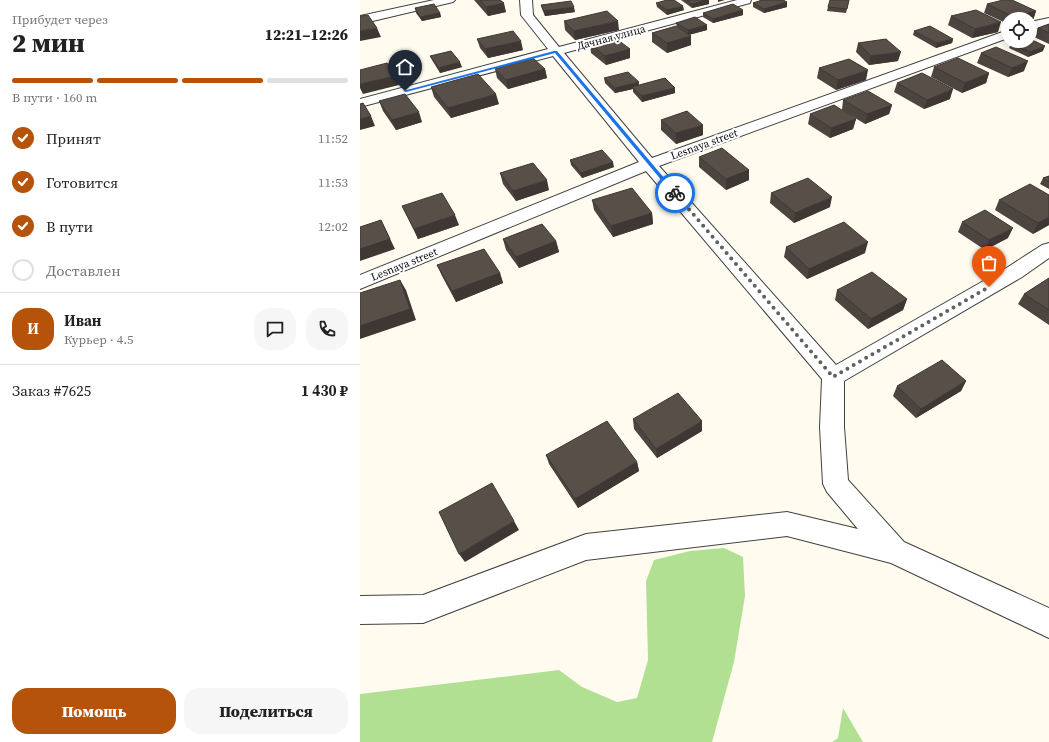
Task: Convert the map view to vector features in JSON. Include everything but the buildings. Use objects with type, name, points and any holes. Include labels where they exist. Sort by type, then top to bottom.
[{"type":"street","points":[[360,20],[449,0]]},
{"type":"street","points":[[526,0],[527,15],[556,51],[649,164],[833,377],[832,427],[836,484],[894,551]]},
{"type":"street","name":"Дачная улица","points":[[360,104],[746,0]]},
{"type":"street","points":[[1037,25],[1049,22]]},
{"type":"street","name":"Lesnaya street","points":[[360,282],[649,164],[1001,37]]},
{"type":"street","points":[[833,377],[1015,272],[1049,249]]},
{"type":"street","points":[[360,610],[424,609],[586,547],[787,524],[894,551],[1049,623]]},
{"type":"green space","points":[[724,548],[743,557],[745,596],[734,662],[712,742],[360,742],[360,694],[559,670],[582,687],[617,702],[637,698],[648,660],[646,581],[654,560],[690,551]]},
{"type":"green space","points":[[843,708],[863,742],[832,742],[838,738]]},
{"type":"way so far","points":[[675,193],[833,377],[989,287]]},
{"type":"route","points":[[405,91],[556,51],[649,164],[675,193]]}]
